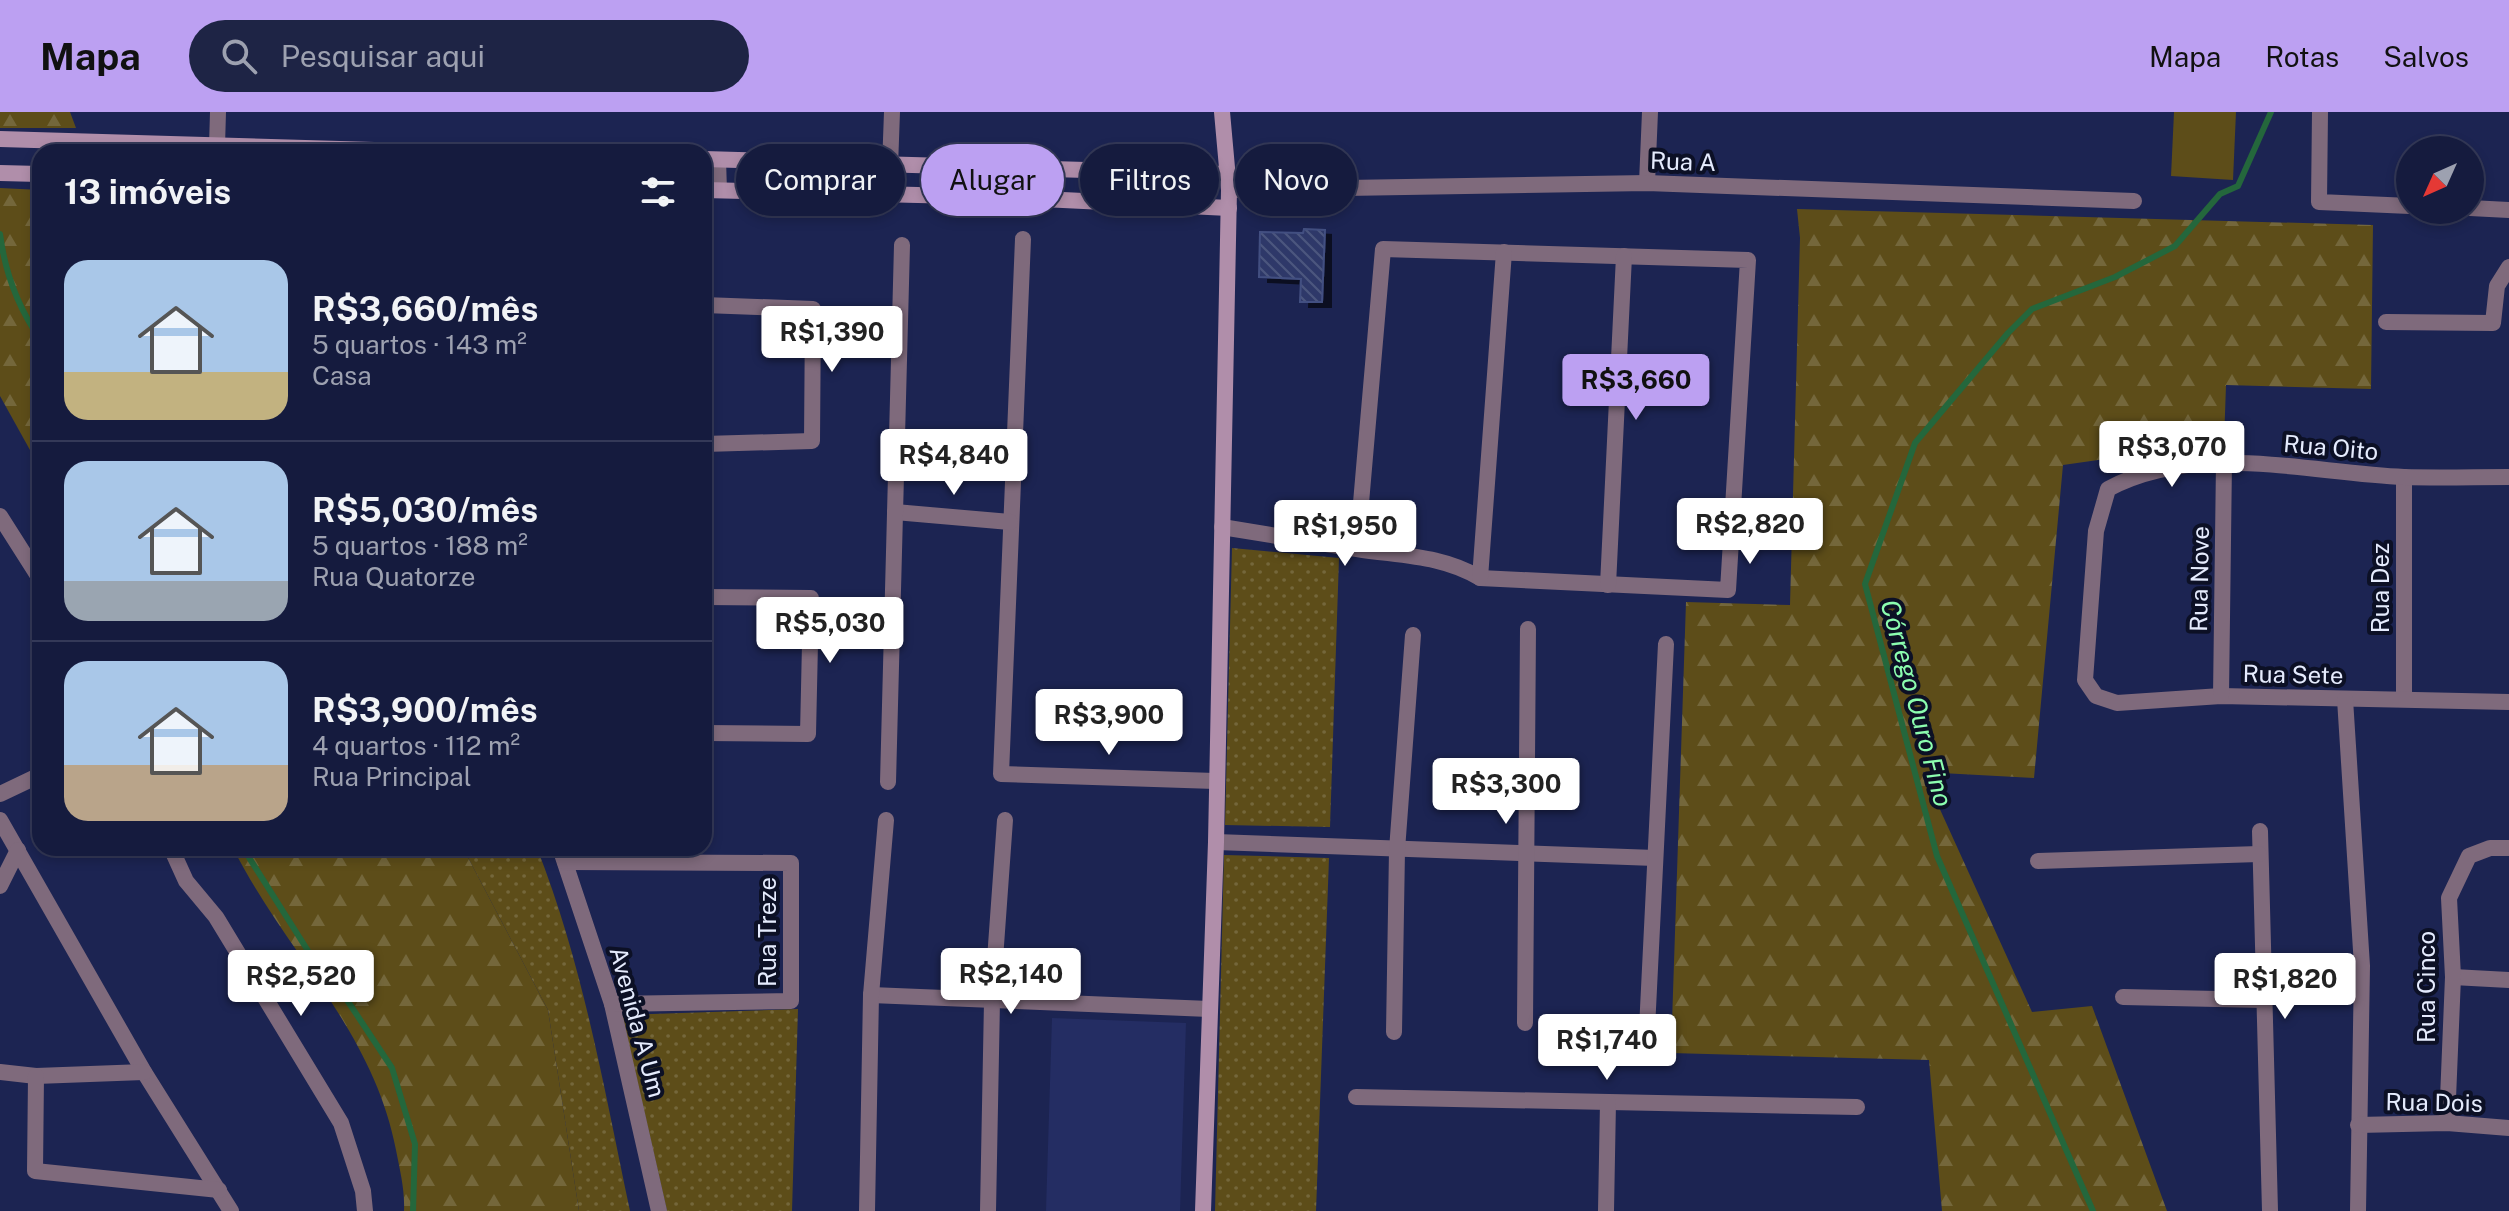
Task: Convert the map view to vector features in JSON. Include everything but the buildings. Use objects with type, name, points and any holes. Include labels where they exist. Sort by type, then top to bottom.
[{"type":"street","points":[[217,144],[218,112]]},
{"type":"street","points":[[891,144],[892,112]]},
{"type":"street","points":[[1203,1211],[1216,842],[1229,208],[1222,112]]},
{"type":"street","points":[[1647,183],[1650,112]]},
{"type":"street","points":[[2320,112],[2319,202],[2396,205]]},
{"type":"street","points":[[2,139],[103,144]]},
{"type":"street","name":"Rua A","points":[[712,160],[736,161]]},
{"type":"street","name":"Rua A","points":[[905,166],[1228,182],[1647,183],[2134,201]]},
{"type":"street","points":[[2,173],[32,174]]},
{"type":"street","points":[[712,190],[736,191]]},
{"type":"street","points":[[905,195],[1229,208]]},
{"type":"street","points":[[2484,209],[2509,210]]},
{"type":"street","points":[[1023,239],[1001,774],[1215,781]]},
{"type":"street","points":[[888,782],[902,245]]},
{"type":"street","points":[[1222,527],[1357,549],[1433,559],[1460,566],[1480,578],[1728,590],[1748,260],[1383,249],[1357,549]]},
{"type":"street","points":[[1480,578],[1504,252]]},
{"type":"street","points":[[1608,585],[1624,256]]},
{"type":"street","points":[[2386,322],[2493,323],[2497,286],[2509,267]]},
{"type":"street","points":[[712,305],[813,309],[813,323],[812,441],[712,444]]},
{"type":"street","name":"Rua Oito","points":[[2085,680],[2096,531],[2108,489],[2138,473],[2224,462],[2404,477],[2509,477]]},
{"type":"street","name":"Rua Nove","points":[[2221,696],[2224,462]]},
{"type":"street","name":"Rua Dez","points":[[2404,477],[2404,698]]},
{"type":"street","points":[[895,512],[1010,522]]},
{"type":"street","points":[[0,516],[32,566]]},
{"type":"street","points":[[712,597],[811,598],[808,734],[712,733]]},
{"type":"street","points":[[1525,1023],[1528,629]]},
{"type":"street","points":[[1394,1032],[1397,850],[1413,635]]},
{"type":"street","points":[[1647,1029],[1666,644]]},
{"type":"street","name":"Rua Sete","points":[[2085,680],[2096,696],[2117,703],[2221,696],[2509,702]]},
{"type":"street","points":[[2345,699],[2362,966],[2358,1211]]},
{"type":"street","points":[[0,794],[32,779]]},
{"type":"street","points":[[0,820],[144,1072],[231,1211]]},
{"type":"street","points":[[867,1211],[871,995],[886,820]]},
{"type":"street","points":[[988,1211],[992,1001],[1005,820]]},
{"type":"street","points":[[2260,831],[2270,1211]]},
{"type":"street","points":[[1216,842],[1526,856],[1655,858]]},
{"type":"street","name":"Rua Cinco","points":[[2447,1123],[2453,977],[2449,898],[2469,856],[2490,848],[2509,848]]},
{"type":"street","points":[[0,886],[18,850]]},
{"type":"street","points":[[2038,861],[2259,854]]},
{"type":"street","points":[[175,856],[186,881],[216,917],[341,1123],[363,1191],[365,1211]]},
{"type":"street","name":"Avenida A Um","points":[[563,856],[612,1004],[659,1211]]},
{"type":"street","name":"Rua Treze","points":[[592,856],[791,863],[791,1001],[612,1004]]},
{"type":"street","points":[[2453,977],[2509,980]]},
{"type":"street","points":[[871,995],[1209,1009]]},
{"type":"street","points":[[2123,997],[2265,1000]]},
{"type":"street","points":[[0,1072],[36,1076],[144,1072]]},
{"type":"street","points":[[36,1076],[35,1171],[219,1190]]},
{"type":"street","points":[[1356,1097],[1857,1107]]},
{"type":"street","points":[[1606,1211],[1608,1102]]},
{"type":"street","name":"Rua Dois","points":[[2358,1125],[2447,1123],[2509,1128]]},
{"type":"shaded area","points":[[1052,1018],[1186,1023],[1180,1211],[1046,1211]]},
{"type":"green space","points":[[0,112],[70,112],[76,128],[0,128]]},
{"type":"green space","points":[[2174,112],[2236,112],[2233,180],[2171,176]]},
{"type":"green space","points":[[0,188],[32,190],[32,454],[0,396]]},
{"type":"green space","points":[[1797,209],[2373,225],[2371,389],[2226,385],[2224,442],[2063,465],[2034,778],[1923,772],[2032,1012],[2092,1006],[2167,1211],[1942,1211],[1929,1060],[1671,1053],[1686,602],[1790,605],[1800,238]]},
{"type":"green space","points":[[1232,548],[1339,558],[1330,827],[1225,825]]},
{"type":"green space","points":[[1224,855],[1329,858],[1316,1211],[1215,1211]]},
{"type":"green space","points":[[237,856],[467,856],[548,1010],[579,1211],[404,1211],[396,1150],[385,1107],[368,1067],[326,993]]},
{"type":"green space","points":[[467,856],[540,856],[580,982],[630,1211],[579,1211],[548,1010]]},
{"type":"green space","points":[[798,1009],[792,1211],[667,1211],[622,1015]]},
{"type":"waterway","name":"Córrego Ouro Fino","points":[[2093,1211],[1937,856],[1865,584],[1915,443],[2008,333],[2032,309],[2115,277],[2175,246],[2220,194],[2238,186],[2271,112]]},
{"type":"waterway","points":[[0,234],[13,289],[32,326]]},
{"type":"waterway","points":[[248,856],[310,954],[345,997],[392,1068],[415,1144],[413,1211]]}]
